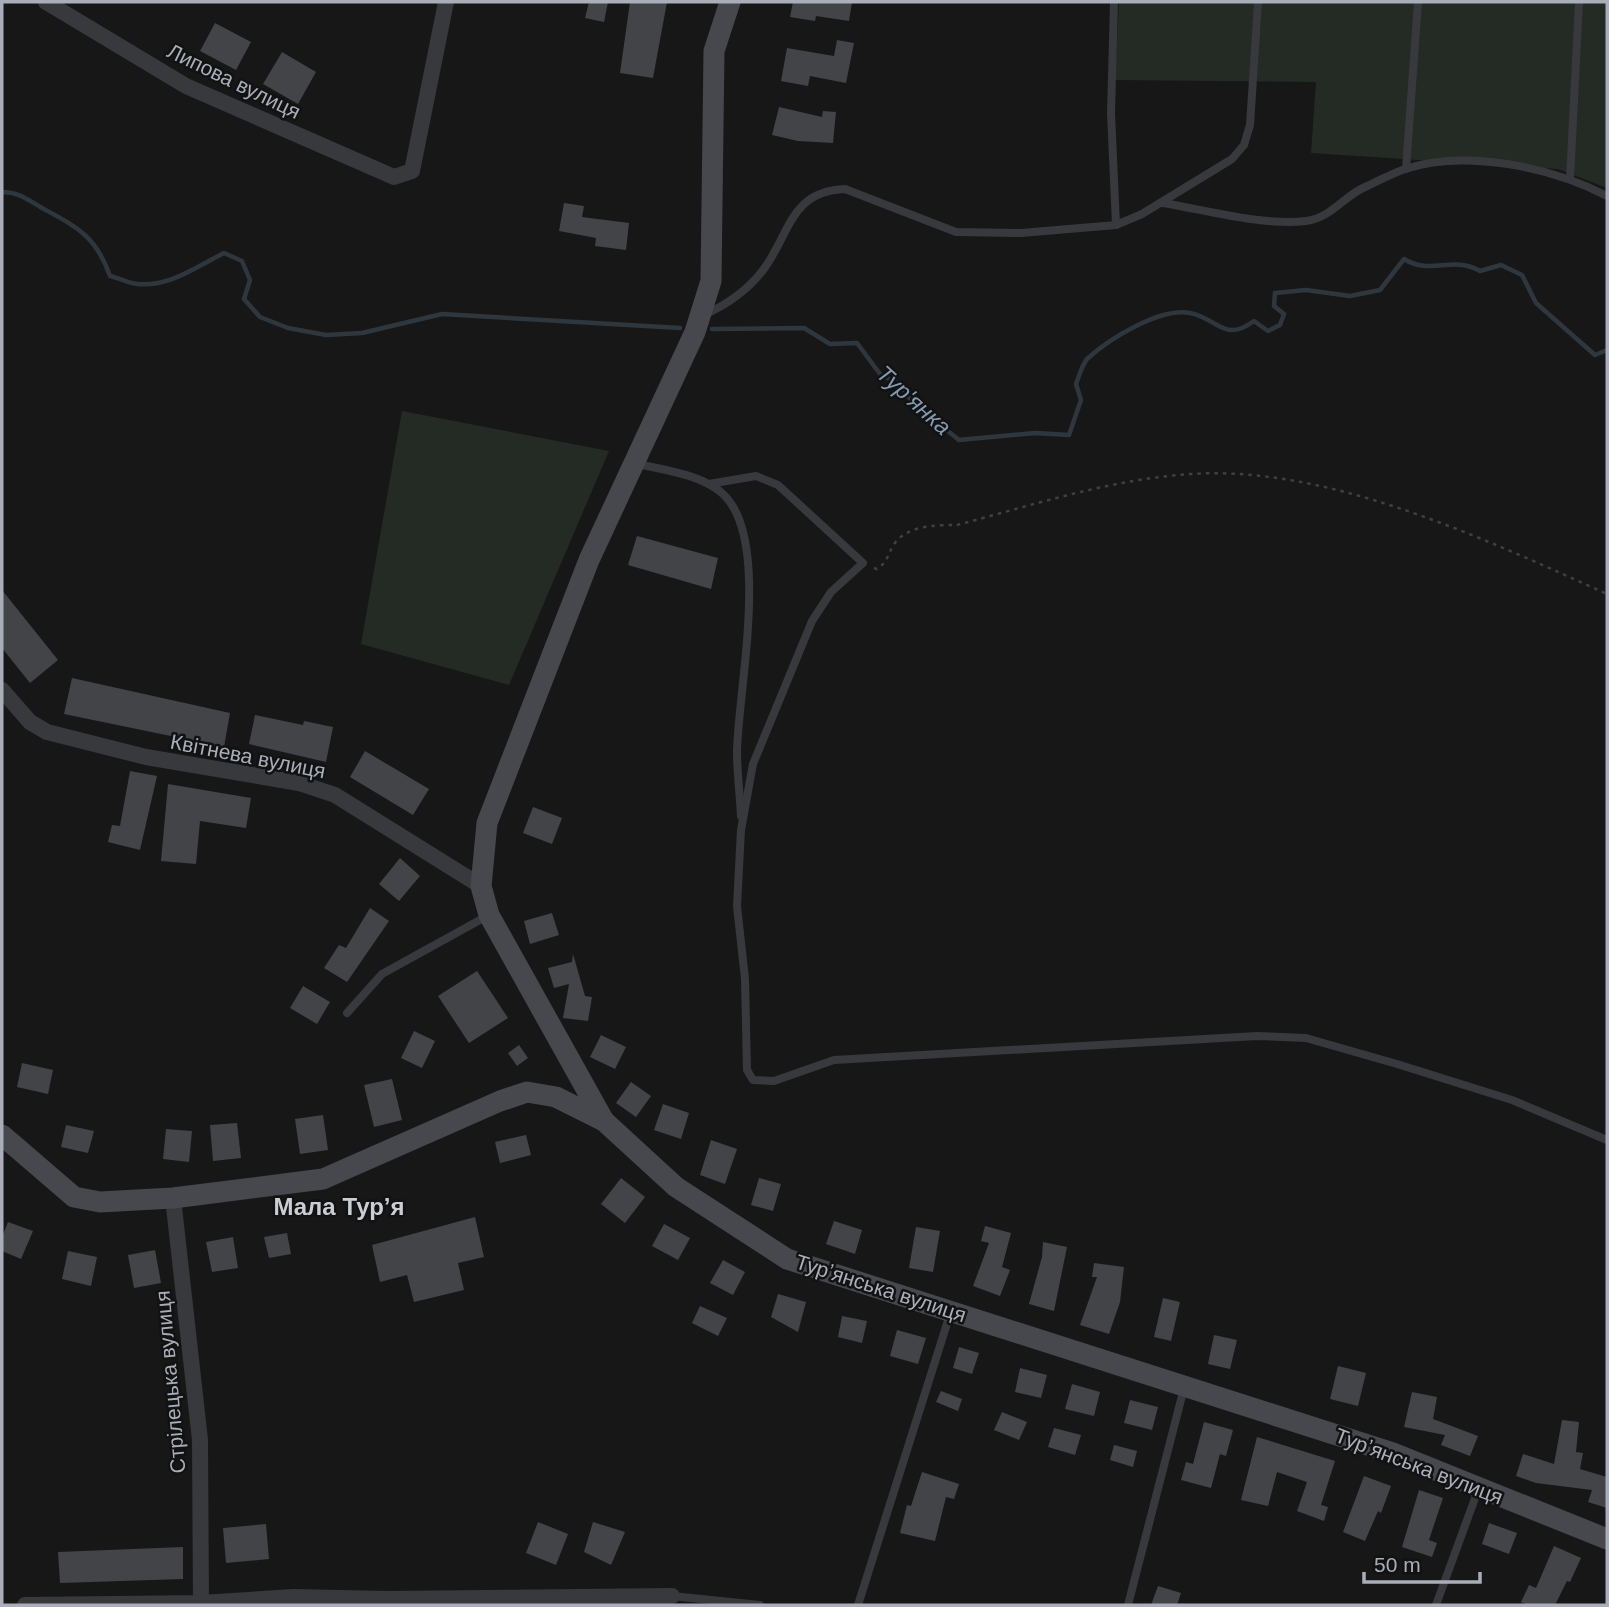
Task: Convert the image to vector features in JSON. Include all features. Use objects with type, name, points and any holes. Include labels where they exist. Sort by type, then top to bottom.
[{"type":"street","name":"Липова вулиця","points":[[46,2],[186,86],[394,177],[412,172],[446,2]]},
{"type":"street","points":[[604,1121],[489,915],[481,886],[487,823],[589,560],[700,317],[711,281],[714,51],[730,2]]},
{"type":"street","name":"Квітнева вулиця","points":[[2,690],[30,722],[47,732],[146,757],[299,783],[335,795],[481,886]]},
{"type":"street","name":"Турʼянська вулиця","points":[[2,1135],[74,1197],[100,1202],[173,1198],[323,1180],[527,1092],[556,1097],[604,1121],[676,1187],[788,1259],[1393,1453],[1607,1539]]},
{"type":"street","name":"Стрілецька вулиця","points":[[173,1198],[200,1440],[201,1604]]},
{"type":"street","points":[[25,1605],[201,1604],[293,1597],[388,1599],[671,1596]]},
{"type":"lane","points":[[1115,2],[1110,78],[1116,225]]},
{"type":"lane","points":[[700,317],[730,303],[747,287],[767,265],[801,203],[826,190],[845,189],[956,232],[1021,233],[1116,225],[1161,203],[1232,159],[1244,145],[1250,125],[1258,2]]},
{"type":"lane","points":[[1406,169],[1418,2]]},
{"type":"lane","points":[[1570,179],[1579,2]]},
{"type":"lane","points":[[1161,203],[1276,221],[1307,221],[1328,214],[1360,189],[1406,169],[1457,162],[1525,165],[1570,179],[1607,195]]},
{"type":"lane","points":[[633,463],[709,484],[723,494],[743,527],[749,618],[737,752],[741,830],[737,906],[745,979],[747,1070],[753,1080],[774,1082],[834,1060],[1257,1036],[1306,1038],[1512,1100],[1607,1140]]},
{"type":"lane","points":[[709,484],[756,477],[778,485],[863,563],[831,592],[812,621],[753,764],[741,830]]},
{"type":"lane","points":[[347,1013],[382,974],[489,915]]},
{"type":"lane","points":[[858,1605],[951,1311]]},
{"type":"lane","points":[[1128,1605],[1184,1385]]},
{"type":"lane","points":[[1436,1605],[1479,1488]]},
{"type":"lane","points":[[671,1596],[760,1605]]},
{"type":"path","points":[[863,563],[877,569],[887,563],[894,544],[902,537],[933,526],[957,524],[1129,484],[1190,474],[1254,474],[1332,490],[1418,514],[1607,594]]},
{"type":"shaded area","points":[[1119,2],[1607,2],[1607,188],[1558,169],[1311,153],[1316,82],[1115,80]]},
{"type":"shaded area","points":[[402,411],[609,451],[509,685],[361,644]]},
{"type":"building","points":[[589,2],[608,2],[604,22],[585,18]]},
{"type":"building","points":[[630,2],[667,2],[653,78],[620,73]]},
{"type":"building","points":[[793,2],[852,2],[849,21],[816,16],[815,21],[790,17]]},
{"type":"building","points":[[215,23],[251,42],[236,70],[200,51]]},
{"type":"building","points":[[837,40],[854,43],[846,83],[810,76],[808,86],[781,81],[787,48],[834,56]]},
{"type":"building","points":[[282,52],[316,72],[298,104],[263,84]]},
{"type":"building","points":[[779,107],[822,117],[823,111],[836,112],[833,143],[798,141],[772,135]]},
{"type":"building","points":[[564,203],[584,206],[582,217],[629,223],[626,250],[595,246],[596,238],[559,231]]},
{"type":"building","points":[[637,536],[718,558],[711,589],[628,565]]},
{"type":"building","points":[[2,590],[58,660],[30,683],[2,648]]},
{"type":"building","points":[[72,678],[230,713],[224,747],[64,714]]},
{"type":"building","points":[[255,715],[303,725],[304,721],[333,727],[326,762],[249,744]]},
{"type":"building","points":[[365,751],[429,789],[413,815],[350,777]]},
{"type":"building","points":[[130,771],[157,776],[140,850],[108,842],[112,825],[120,826]]},
{"type":"building","points":[[168,784],[251,798],[246,828],[200,821],[196,864],[161,861]]},
{"type":"building","points":[[533,807],[562,818],[552,844],[523,833]]},
{"type":"building","points":[[400,858],[420,876],[399,901],[379,884]]},
{"type":"building","points":[[370,908],[389,921],[347,982],[324,968],[339,945],[346,948]]},
{"type":"building","points":[[552,913],[559,935],[530,944],[524,921]]},
{"type":"building","points":[[573,954],[585,996],[592,997],[588,1021],[563,1018],[569,984],[554,988],[548,968],[572,962]]},
{"type":"building","points":[[477,971],[508,1018],[469,1043],[438,996]]},
{"type":"building","points":[[303,986],[330,1002],[317,1024],[290,1008]]},
{"type":"building","points":[[414,1031],[435,1041],[422,1068],[401,1058]]},
{"type":"building","points":[[601,1035],[626,1047],[615,1069],[590,1057]]},
{"type":"building","points":[[519,1045],[528,1058],[517,1066],[508,1053]]},
{"type":"building","points":[[22,1063],[53,1070],[48,1094],[17,1087]]},
{"type":"building","points":[[392,1079],[402,1120],[374,1127],[364,1085]]},
{"type":"building","points":[[631,1082],[651,1096],[636,1117],[616,1103]]},
{"type":"building","points":[[663,1104],[689,1113],[681,1139],[654,1130]]},
{"type":"building","points":[[323,1115],[328,1150],[300,1154],[295,1119]]},
{"type":"building","points":[[237,1123],[241,1158],[213,1161],[210,1125]]},
{"type":"building","points":[[66,1125],[94,1131],[88,1153],[61,1147]]},
{"type":"building","points":[[166,1129],[192,1131],[189,1162],[163,1159]]},
{"type":"building","points":[[526,1135],[531,1155],[500,1163],[495,1142]]},
{"type":"building","points":[[711,1140],[737,1149],[725,1184],[700,1175]]},
{"type":"building","points":[[621,1178],[645,1197],[625,1223],[601,1204]]},
{"type":"building","points":[[759,1178],[781,1184],[773,1211],[751,1205]]},
{"type":"building","points":[[475,1217],[484,1257],[458,1263],[464,1290],[414,1302],[407,1275],[380,1282],[372,1245]]},
{"type":"building","points":[[834,1221],[862,1230],[855,1254],[826,1244]]},
{"type":"building","points":[[8,1222],[33,1231],[21,1259],[2,1251],[2,1237]]},
{"type":"building","points":[[664,1224],[690,1238],[678,1260],[652,1246]]},
{"type":"building","points":[[985,1226],[1011,1233],[1002,1267],[1010,1270],[1000,1296],[973,1286],[989,1243],[981,1241]]},
{"type":"building","points":[[916,1227],[940,1231],[933,1272],[909,1268]]},
{"type":"building","points":[[287,1233],[291,1254],[269,1258],[264,1237]]},
{"type":"building","points":[[233,1237],[238,1268],[212,1272],[206,1242]]},
{"type":"building","points":[[1043,1242],[1067,1247],[1054,1311],[1029,1304],[1042,1257]]},
{"type":"building","points":[[155,1250],[161,1283],[134,1288],[128,1255]]},
{"type":"building","points":[[68,1251],[97,1257],[91,1286],[62,1279]]},
{"type":"building","points":[[723,1260],[745,1272],[733,1295],[710,1283]]},
{"type":"building","points":[[1094,1263],[1124,1267],[1120,1302],[1109,1334],[1080,1325],[1097,1277],[1092,1277]]},
{"type":"building","points":[[778,1294],[806,1302],[798,1332],[771,1317]]},
{"type":"building","points":[[1163,1298],[1180,1302],[1171,1341],[1154,1337]]},
{"type":"building","points":[[700,1306],[727,1318],[718,1336],[692,1323]]},
{"type":"building","points":[[842,1316],[867,1321],[862,1343],[838,1337]]},
{"type":"building","points":[[897,1330],[926,1338],[918,1364],[890,1356]]},
{"type":"building","points":[[1214,1335],[1237,1340],[1230,1369],[1208,1364]]},
{"type":"building","points":[[959,1347],[979,1353],[972,1374],[953,1368]]},
{"type":"building","points":[[1338,1366],[1366,1373],[1358,1406],[1330,1399]]},
{"type":"building","points":[[1020,1368],[1047,1375],[1041,1398],[1015,1392]]},
{"type":"building","points":[[1072,1384],[1100,1392],[1094,1416],[1065,1409]]},
{"type":"building","points":[[941,1391],[962,1399],[958,1411],[936,1402]]},
{"type":"building","points":[[1412,1392],[1437,1397],[1433,1419],[1478,1436],[1470,1456],[1441,1445],[1445,1435],[1404,1427]]},
{"type":"building","points":[[1130,1400],[1158,1407],[1152,1430],[1124,1423]]},
{"type":"building","points":[[1002,1412],[1027,1422],[1019,1440],[994,1430]]},
{"type":"building","points":[[1562,1420],[1579,1422],[1576,1452],[1583,1453],[1580,1469],[1607,1477],[1607,1508],[1588,1502],[1592,1490],[1536,1483],[1516,1476],[1523,1454],[1554,1464]]},
{"type":"building","points":[[1204,1422],[1233,1430],[1226,1456],[1220,1454],[1211,1488],[1181,1480],[1186,1462],[1193,1464]]},
{"type":"building","points":[[1054,1428],[1081,1435],[1075,1455],[1048,1447]]},
{"type":"building","points":[[1257,1437],[1335,1461],[1321,1505],[1328,1507],[1324,1521],[1297,1511],[1307,1482],[1277,1472],[1268,1506],[1241,1500]]},
{"type":"building","points":[[1114,1445],[1137,1451],[1133,1467],[1110,1460]]},
{"type":"building","points":[[922,1472],[959,1484],[954,1499],[946,1497],[935,1541],[900,1533],[907,1505],[911,1506]]},
{"type":"building","points":[[1364,1476],[1391,1486],[1381,1513],[1378,1511],[1365,1541],[1343,1532]]},
{"type":"building","points":[[1419,1490],[1443,1498],[1429,1540],[1437,1543],[1432,1557],[1402,1547]]},
{"type":"building","points":[[538,1522],[568,1534],[556,1565],[526,1553]]},
{"type":"building","points":[[593,1522],[625,1532],[611,1565],[584,1552]]},
{"type":"building","points":[[1489,1523],[1517,1533],[1509,1554],[1482,1544]]},
{"type":"building","points":[[266,1524],[269,1559],[226,1563],[223,1528]]},
{"type":"building","points":[[1554,1546],[1581,1558],[1570,1582],[1567,1581],[1555,1605],[1528,1605],[1521,1602],[1529,1585],[1536,1588]]},
{"type":"building","points":[[183,1547],[183,1579],[60,1583],[58,1552]]},
{"type":"building","points":[[1158,1586],[1181,1593],[1177,1605],[1151,1605]]},
{"type":"waterway","name":"Тур'янка","points":[[2,192],[23,197],[75,227],[92,242],[110,276],[130,283],[149,284],[172,279],[224,253],[242,261],[250,280],[244,299],[260,317],[288,328],[326,335],[362,333],[442,314],[680,328]]},
{"type":"waterway","name":"Тур'янка","points":[[712,329],[804,328],[830,344],[857,343],[880,374],[899,384],[913,403],[959,440],[1035,433],[1069,435],[1081,400],[1076,384],[1085,361],[1135,326],[1178,312],[1200,316],[1228,330],[1244,327],[1254,321],[1268,331],[1280,325],[1284,314],[1274,306],[1275,293],[1306,290],[1350,296],[1380,290],[1404,259],[1423,266],[1460,265],[1480,271],[1501,265],[1522,275],[1536,303],[1595,355],[1607,350]]},
{"type":"district","name":"Мала Тур’я","points":[[339,1206]]}]
